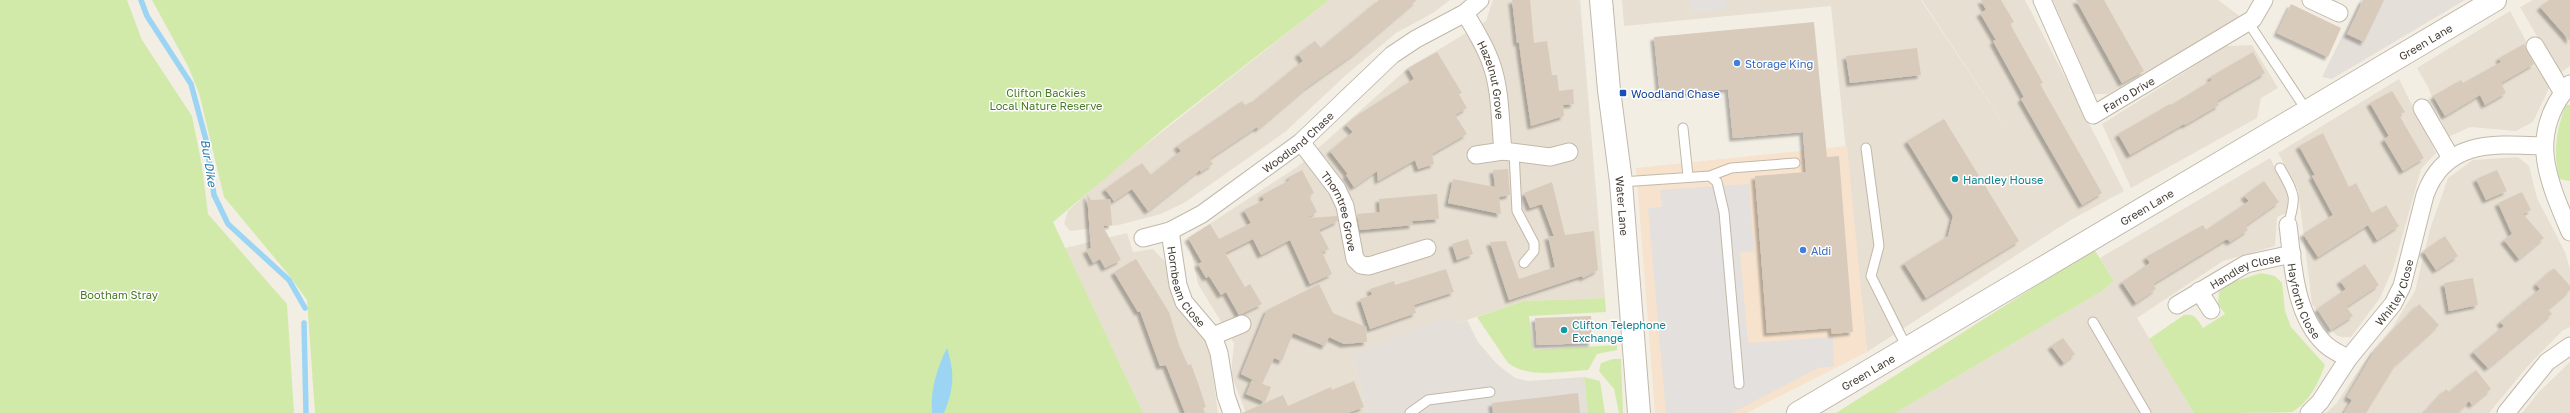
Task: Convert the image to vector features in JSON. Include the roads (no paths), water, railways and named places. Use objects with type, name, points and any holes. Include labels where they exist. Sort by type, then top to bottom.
[{"type":"street","name":"Woodland Chase","points":[[1143,238],[1170,232],[1202,214],[1301,142],[1392,55],[1416,39],[1465,14],[1480,0]]},
{"type":"street","name":"Water Lane","points":[[1602,0],[1609,90],[1621,182],[1639,413]]},
{"type":"street","name":"Farro Drive","points":[[2042,0],[2093,115],[2253,20],[2264,0]]},
{"type":"street","points":[[2311,0],[2339,13]]},
{"type":"street","name":"Green Lane","points":[[1798,413],[2495,0]]},
{"type":"street","name":"Hazelnut Grove","points":[[1465,14],[1484,45],[1492,64],[1509,152]]},
{"type":"street","points":[[2535,46],[2566,88],[2546,128],[2544,146],[2545,167],[2551,187],[2570,232]]},
{"type":"street","points":[[2422,108],[2451,158]]},
{"type":"street","name":"Thorntree Grove","points":[[1301,142],[1337,189],[1345,206],[1355,259],[1361,265],[1369,266],[1427,248]]},
{"type":"street","name":"Whitley Close","points":[[2309,413],[2325,395],[2348,359],[2392,304],[2402,286],[2430,182],[2438,169],[2451,158],[2464,150],[2477,147],[2544,146]]},
{"type":"street","points":[[1476,155],[1509,152],[1538,157],[1550,157],[1569,152]]},
{"type":"street","name":"Hayforth Close","points":[[2288,225],[2300,303],[2309,324],[2325,344],[2348,359]]},
{"type":"street","name":"Hornbeam Close","points":[[1170,232],[1178,285],[1184,302],[1214,336],[1232,413]]},
{"type":"street","name":"Handley Close","points":[[2177,305],[2246,264],[2292,254]]},
{"type":"street","name":"Handley Close","points":[[2199,291],[2211,310]]},
{"type":"street","name":"Hornbeam Close","points":[[1214,336],[1242,324]]},
{"type":"street","points":[[2506,413],[2548,362],[2570,346]]},
{"type":"lane","points":[[2248,22],[2307,111]]},
{"type":"lane","points":[[1683,128],[1688,176]]},
{"type":"lane","points":[[1866,148],[1879,246],[1871,276],[1908,348]]},
{"type":"lane","points":[[1509,152],[1518,211],[1534,242],[1534,251],[1524,263]]},
{"type":"lane","points":[[1621,182],[1688,176],[1710,176],[1731,168],[1795,163]]},
{"type":"lane","points":[[2280,168],[2294,193],[2294,205],[2288,225]]},
{"type":"lane","points":[[1710,176],[1717,182],[1724,212],[1739,384]]},
{"type":"lane","points":[[2093,322],[2146,413]]},
{"type":"lane","points":[[1410,413],[1428,400],[1490,392]]},
{"type":"water","points":[[947,348],[952,373],[950,396],[944,413],[932,413],[932,396],[935,379]]},
{"type":"waterway","name":"Bur Dike","points":[[141,0],[147,16],[191,84],[206,140],[214,195],[228,224],[289,280],[305,308]]},
{"type":"waterway","name":"Bur Dike","points":[[304,323],[306,413]]},
{"type":"place","name":"Storage King","points":[[1737,63]]},
{"type":"place","name":"Woodland Chase","points":[[1623,93]]},
{"type":"place","name":"Handley House","points":[[1955,179]]},
{"type":"place","name":"Aldi","points":[[1803,250]]},
{"type":"place","name":"Clifton Telephone Exchange","points":[[1564,330]]},
{"type":"park label","name":"Clifton Backies Local Nature Reserve","points":[[1046,98]]},
{"type":"park label","name":"Bootham Stray","points":[[119,294]]}]
